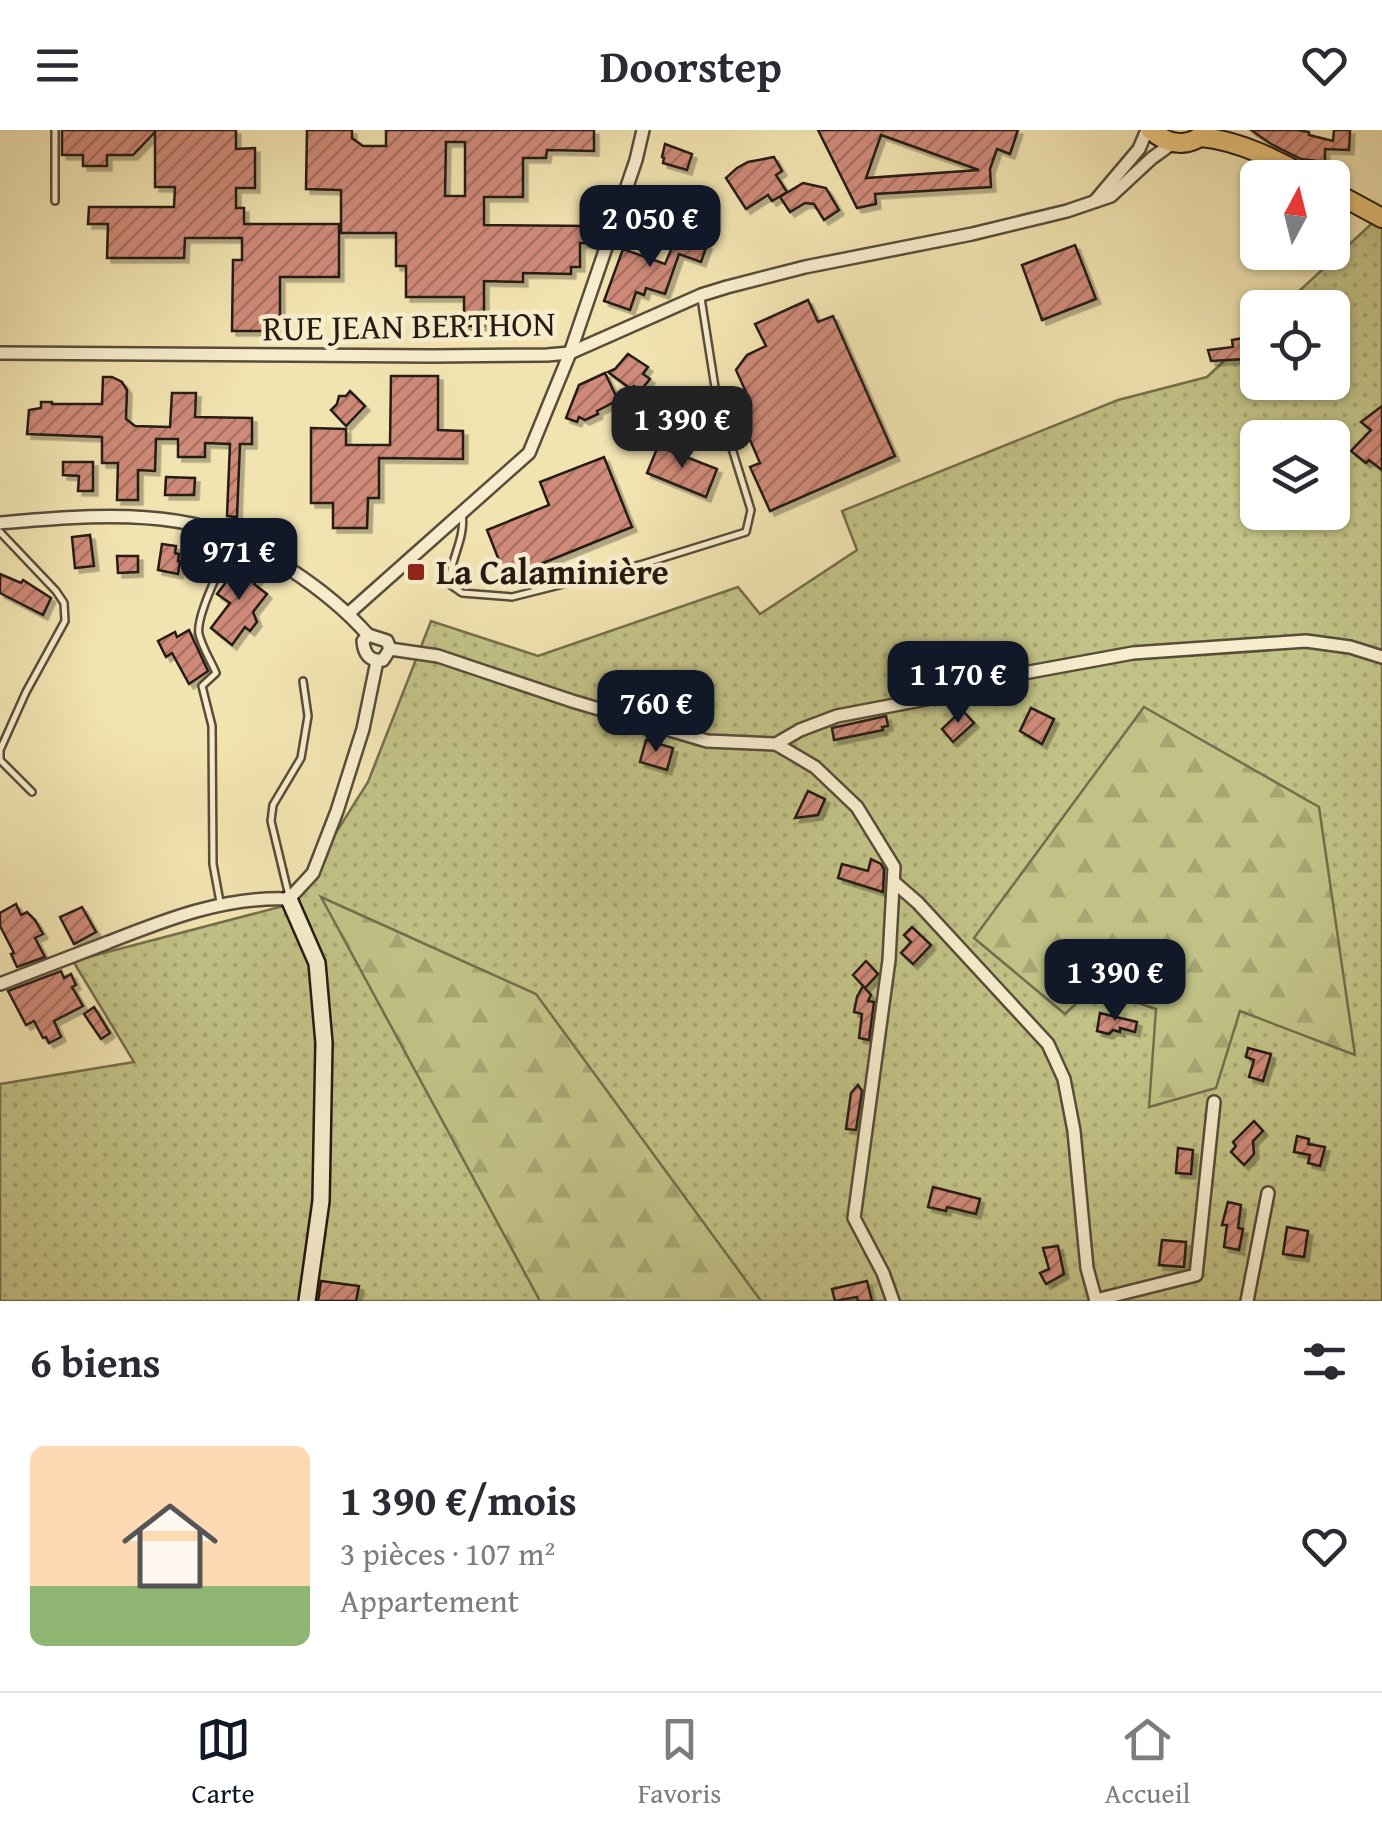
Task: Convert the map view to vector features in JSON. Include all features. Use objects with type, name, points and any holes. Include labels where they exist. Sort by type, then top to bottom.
[{"type":"main road","points":[[1149,130],[1172,143],[1204,134],[1276,160]]},
{"type":"main road","points":[[1236,130],[1261,152]]},
{"type":"main road","points":[[1350,201],[1382,218]]},
{"type":"street","points":[[349,613],[529,453],[570,352],[643,130]]},
{"type":"street","points":[[1095,201],[1140,150],[1149,130]]},
{"type":"street","points":[[1095,201],[1110,196],[1172,143]]},
{"type":"street","name":"RUE JEAN BERTHON","points":[[0,353],[432,356],[570,352],[701,295],[805,267],[972,234],[1095,201]]},
{"type":"street","points":[[0,523],[134,516],[190,522],[249,542],[303,578],[349,613],[368,636],[387,641],[388,656],[377,661],[366,654],[363,641],[368,636]]},
{"type":"street","points":[[776,744],[838,716],[1134,652],[1306,641],[1350,647],[1382,657]]},
{"type":"street","points":[[390,649],[438,656],[707,741],[776,744],[815,767],[857,807],[894,867],[894,882],[889,960],[854,1218],[893,1301]]},
{"type":"street","points":[[0,984],[161,922],[221,905],[265,898],[290,899],[313,874],[337,811],[363,728],[377,661]]},
{"type":"street","points":[[894,882],[1048,1044],[1064,1079],[1074,1131],[1087,1268],[1096,1301],[1196,1275],[1214,1102]]},
{"type":"street","points":[[290,899],[317,963],[324,1042],[321,1202],[307,1301]]},
{"type":"street","points":[[1247,1301],[1268,1193]]},
{"type":"lane","points":[[55,130],[55,200]]},
{"type":"lane","points":[[462,514],[464,528],[449,584],[462,593],[512,597],[643,564],[746,532],[750,510],[716,400],[701,295]]},
{"type":"lane","points":[[0,532],[64,603],[65,620],[0,750],[0,760],[32,792]]},
{"type":"lane","points":[[221,905],[213,864],[212,726],[202,686],[216,673],[198,633],[200,614],[228,557]]},
{"type":"lane","points":[[290,899],[271,821],[273,805],[301,758],[308,716],[304,681]]},
{"type":"green space","points":[[1382,214],[1382,1301],[0,1301],[0,1084],[134,1062],[73,961],[291,904],[368,782],[431,621],[538,656],[738,587],[760,614],[857,550],[842,511],[1118,400],[1207,377],[1240,346],[1240,400],[1350,400],[1350,290],[1300,290],[1322,270],[1350,270],[1350,244]]},
{"type":"green space","points":[[1144,707],[1319,807],[1355,1055],[1240,1011],[1216,1088],[1149,1107],[1156,1009],[1093,988],[1065,1014],[974,938]]},
{"type":"green space","points":[[321,897],[536,994],[761,1301],[540,1301]]},
{"type":"building","points":[[62,130],[236,130],[236,149],[255,148],[255,188],[236,188],[236,208],[244,208],[244,224],[339,224],[339,277],[280,277],[280,331],[232,331],[233,260],[242,260],[242,238],[185,238],[184,258],[107,258],[108,224],[88,224],[89,207],[174,207],[175,187],[155,187],[155,132],[133,155],[107,155],[107,166],[83,166],[83,155],[62,155]]},
{"type":"building","points":[[307,130],[352,130],[352,138],[363,146],[386,146],[386,130],[594,130],[594,151],[547,150],[546,158],[523,158],[523,197],[484,197],[484,225],[594,226],[588,243],[580,243],[580,267],[571,267],[571,274],[523,273],[523,282],[484,281],[484,326],[464,326],[464,297],[406,297],[406,266],[396,266],[396,233],[341,233],[341,190],[306,189]],"holes":[[[446,142],[465,142],[465,196],[445,196]]]},
{"type":"building","points":[[818,130],[1018,130],[1010,154],[997,149],[990,169],[991,187],[875,194],[876,204],[857,208]],"holes":[[[881,135],[979,170],[866,178]]]},
{"type":"building","points":[[1251,130],[1297,130],[1333,141],[1334,130],[1350,130],[1349,150],[1325,149],[1325,160],[1301,159]]},
{"type":"building","points":[[665,144],[692,154],[687,170],[663,163]]},
{"type":"building","points":[[774,157],[782,171],[776,175],[787,192],[772,201],[768,195],[746,209],[726,178],[748,162]]},
{"type":"building","points":[[803,183],[826,188],[839,210],[824,220],[814,204],[805,203],[790,212],[780,197]]},
{"type":"building","points":[[681,226],[695,231],[692,240],[707,245],[701,262],[679,254],[665,294],[646,288],[644,295],[636,292],[630,310],[604,301],[623,249],[665,264]]},
{"type":"building","points":[[1075,245],[1096,299],[1042,320],[1022,265]]},
{"type":"building","points":[[808,300],[818,322],[833,316],[895,456],[770,511],[750,467],[760,463],[732,398],[746,392],[736,370],[747,355],[766,346],[755,324]]},
{"type":"building","points":[[1240,339],[1240,359],[1211,361],[1208,350],[1233,347],[1232,340]]},
{"type":"building","points":[[628,354],[648,367],[643,374],[650,379],[641,390],[634,386],[631,389],[608,372]]},
{"type":"building","points":[[605,373],[618,400],[585,420],[566,418],[579,385]]},
{"type":"building","points":[[391,376],[438,376],[438,430],[463,431],[463,459],[379,458],[379,498],[368,498],[367,528],[333,528],[333,503],[311,503],[311,428],[346,429],[346,445],[390,445]]},
{"type":"building","points":[[103,377],[122,382],[127,390],[126,419],[135,426],[170,427],[172,393],[196,393],[195,417],[252,418],[252,444],[240,444],[237,517],[227,516],[230,444],[205,443],[205,457],[178,457],[178,439],[156,439],[155,471],[138,470],[138,500],[117,500],[118,463],[102,463],[102,437],[27,434],[29,410],[41,408],[41,402],[102,404]]},
{"type":"building","points":[[350,391],[365,406],[346,426],[331,410],[339,396]]},
{"type":"building","points":[[1382,406],[1382,470],[1351,451],[1371,430],[1361,422]]},
{"type":"building","points":[[658,446],[717,469],[706,497],[647,473]]},
{"type":"building","points":[[604,457],[632,527],[506,578],[487,530],[549,505],[540,482]]},
{"type":"building","points":[[63,462],[93,462],[93,491],[78,491],[79,476],[63,475]]},
{"type":"building","points":[[166,477],[195,478],[194,495],[165,495]]},
{"type":"building","points":[[90,535],[94,566],[75,568],[72,537]]},
{"type":"building","points":[[162,544],[176,546],[178,574],[158,570]]},
{"type":"building","points":[[117,556],[138,556],[138,572],[118,573]]},
{"type":"building","points":[[242,561],[261,575],[254,584],[267,594],[253,612],[257,622],[250,631],[245,627],[232,645],[211,628],[230,603],[217,594]]},
{"type":"building","points":[[0,574],[21,583],[23,580],[51,598],[43,615],[0,593]]},
{"type":"building","points":[[189,630],[208,671],[189,684],[172,653],[166,657],[158,641]]},
{"type":"building","points":[[1031,708],[1054,719],[1042,744],[1020,731]]},
{"type":"building","points":[[962,710],[974,723],[953,742],[942,729]]},
{"type":"building","points":[[886,716],[888,726],[883,730],[834,740],[832,728]]},
{"type":"building","points":[[646,740],[673,748],[667,770],[640,762]]},
{"type":"building","points":[[808,791],[825,799],[818,815],[795,818]]},
{"type":"building","points":[[871,859],[884,869],[883,892],[838,878],[842,864],[868,871]]},
{"type":"building","points":[[16,904],[21,915],[27,912],[43,934],[35,938],[45,957],[17,967],[0,926],[0,913]]},
{"type":"building","points":[[82,907],[96,932],[74,944],[60,917]]},
{"type":"building","points":[[912,927],[931,945],[913,964],[901,953],[911,942],[904,935]]},
{"type":"building","points":[[866,961],[878,974],[865,988],[853,975]]},
{"type":"building","points":[[61,971],[64,978],[71,974],[76,985],[72,987],[83,1006],[54,1021],[61,1037],[49,1043],[34,1021],[26,1025],[8,991]]},
{"type":"building","points":[[863,986],[871,995],[868,1001],[874,1002],[869,1040],[859,1038],[862,1014],[854,1012]]},
{"type":"building","points":[[94,1007],[110,1033],[101,1039],[84,1014]]},
{"type":"building","points":[[1100,1013],[1137,1022],[1135,1032],[1120,1028],[1120,1032],[1113,1030],[1109,1034],[1097,1031]]},
{"type":"building","points":[[1248,1048],[1271,1054],[1263,1081],[1249,1077],[1254,1060],[1246,1057]]},
{"type":"building","points":[[858,1085],[862,1091],[856,1130],[846,1129],[851,1093]]},
{"type":"building","points":[[1254,1121],[1263,1131],[1253,1141],[1254,1154],[1244,1165],[1231,1152],[1236,1146],[1233,1142]]},
{"type":"building","points":[[1297,1136],[1309,1139],[1308,1144],[1325,1147],[1320,1166],[1308,1163],[1310,1155],[1294,1152]]},
{"type":"building","points":[[1178,1148],[1193,1150],[1191,1174],[1176,1173]]},
{"type":"building","points":[[933,1187],[980,1199],[976,1214],[928,1207]]},
{"type":"building","points":[[1228,1202],[1241,1205],[1238,1228],[1243,1229],[1239,1250],[1224,1247],[1227,1225],[1222,1225]]},
{"type":"building","points":[[1287,1227],[1308,1231],[1304,1257],[1283,1254]]},
{"type":"building","points":[[1162,1240],[1186,1242],[1184,1267],[1159,1265]]},
{"type":"building","points":[[1058,1246],[1064,1274],[1046,1284],[1040,1273],[1049,1269],[1043,1248]]},
{"type":"building","points":[[321,1281],[359,1286],[356,1301],[318,1301]]},
{"type":"building","points":[[867,1281],[872,1301],[858,1301],[857,1297],[835,1301],[832,1289]]},
{"type":"place","name":"La Calaminière","points":[[416,572]]}]
